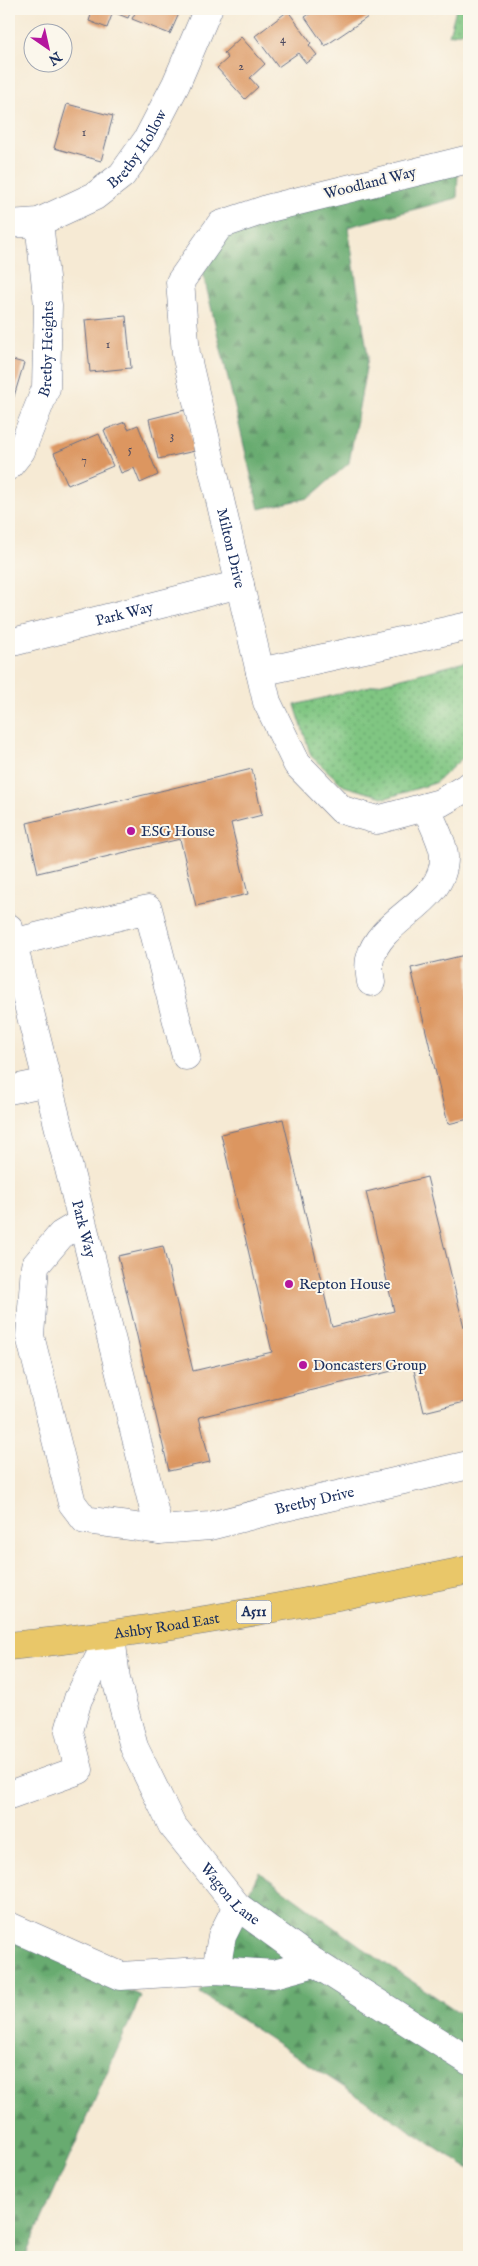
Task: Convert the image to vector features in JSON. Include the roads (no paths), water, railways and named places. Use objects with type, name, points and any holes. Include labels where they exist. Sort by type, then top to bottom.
[{"type":"highway","name":"Ashby Road East","points":[[9,1646],[111,1634],[248,1613],[469,1570]]},
{"type":"street","name":"Bretby Hollow","points":[[9,224],[39,222],[96,196],[122,174],[147,140],[172,92],[208,9]]},
{"type":"street","name":"Woodland Way","points":[[270,208],[469,159]]},
{"type":"street","name":"Milton Drive","points":[[270,208],[220,226],[180,282],[186,354],[267,702],[297,764],[342,810],[377,820],[433,805],[469,786]]},
{"type":"street","name":"Bretby Heights","points":[[9,466],[21,451],[46,388],[48,305],[39,222]]},
{"type":"street","name":"Park Way","points":[[9,642],[240,584]]},
{"type":"street","points":[[260,672],[469,626]]},
{"type":"street","points":[[370,982],[369,960],[375,947],[386,932],[434,886],[443,869],[445,855],[433,805]]},
{"type":"street","points":[[11,936],[148,909],[186,1056]]},
{"type":"street","name":"Park Way","points":[[11,936],[159,1530]]},
{"type":"street","points":[[9,1090],[48,1082]]},
{"type":"street","name":"Bretby Drive","points":[[81,1223],[61,1235],[35,1266],[30,1336],[72,1503],[85,1520],[159,1530],[210,1526],[469,1465]]},
{"type":"street","points":[[9,1794],[79,1770],[69,1731],[78,1699],[111,1634]]},
{"type":"street","name":"Wagon Lane","points":[[111,1634],[116,1679],[134,1747],[172,1825],[236,1906],[315,1963],[469,2061]]},
{"type":"street","points":[[216,1970],[222,1936],[236,1906]]},
{"type":"street","points":[[9,1926],[121,1976],[216,1970],[274,1974],[315,1963]]},
{"type":"place","name":"ESG House","points":[[131,831]]},
{"type":"place","name":"Repton House","points":[[289,1284]]},
{"type":"place","name":"Doncasters Group","points":[[303,1365]]}]
